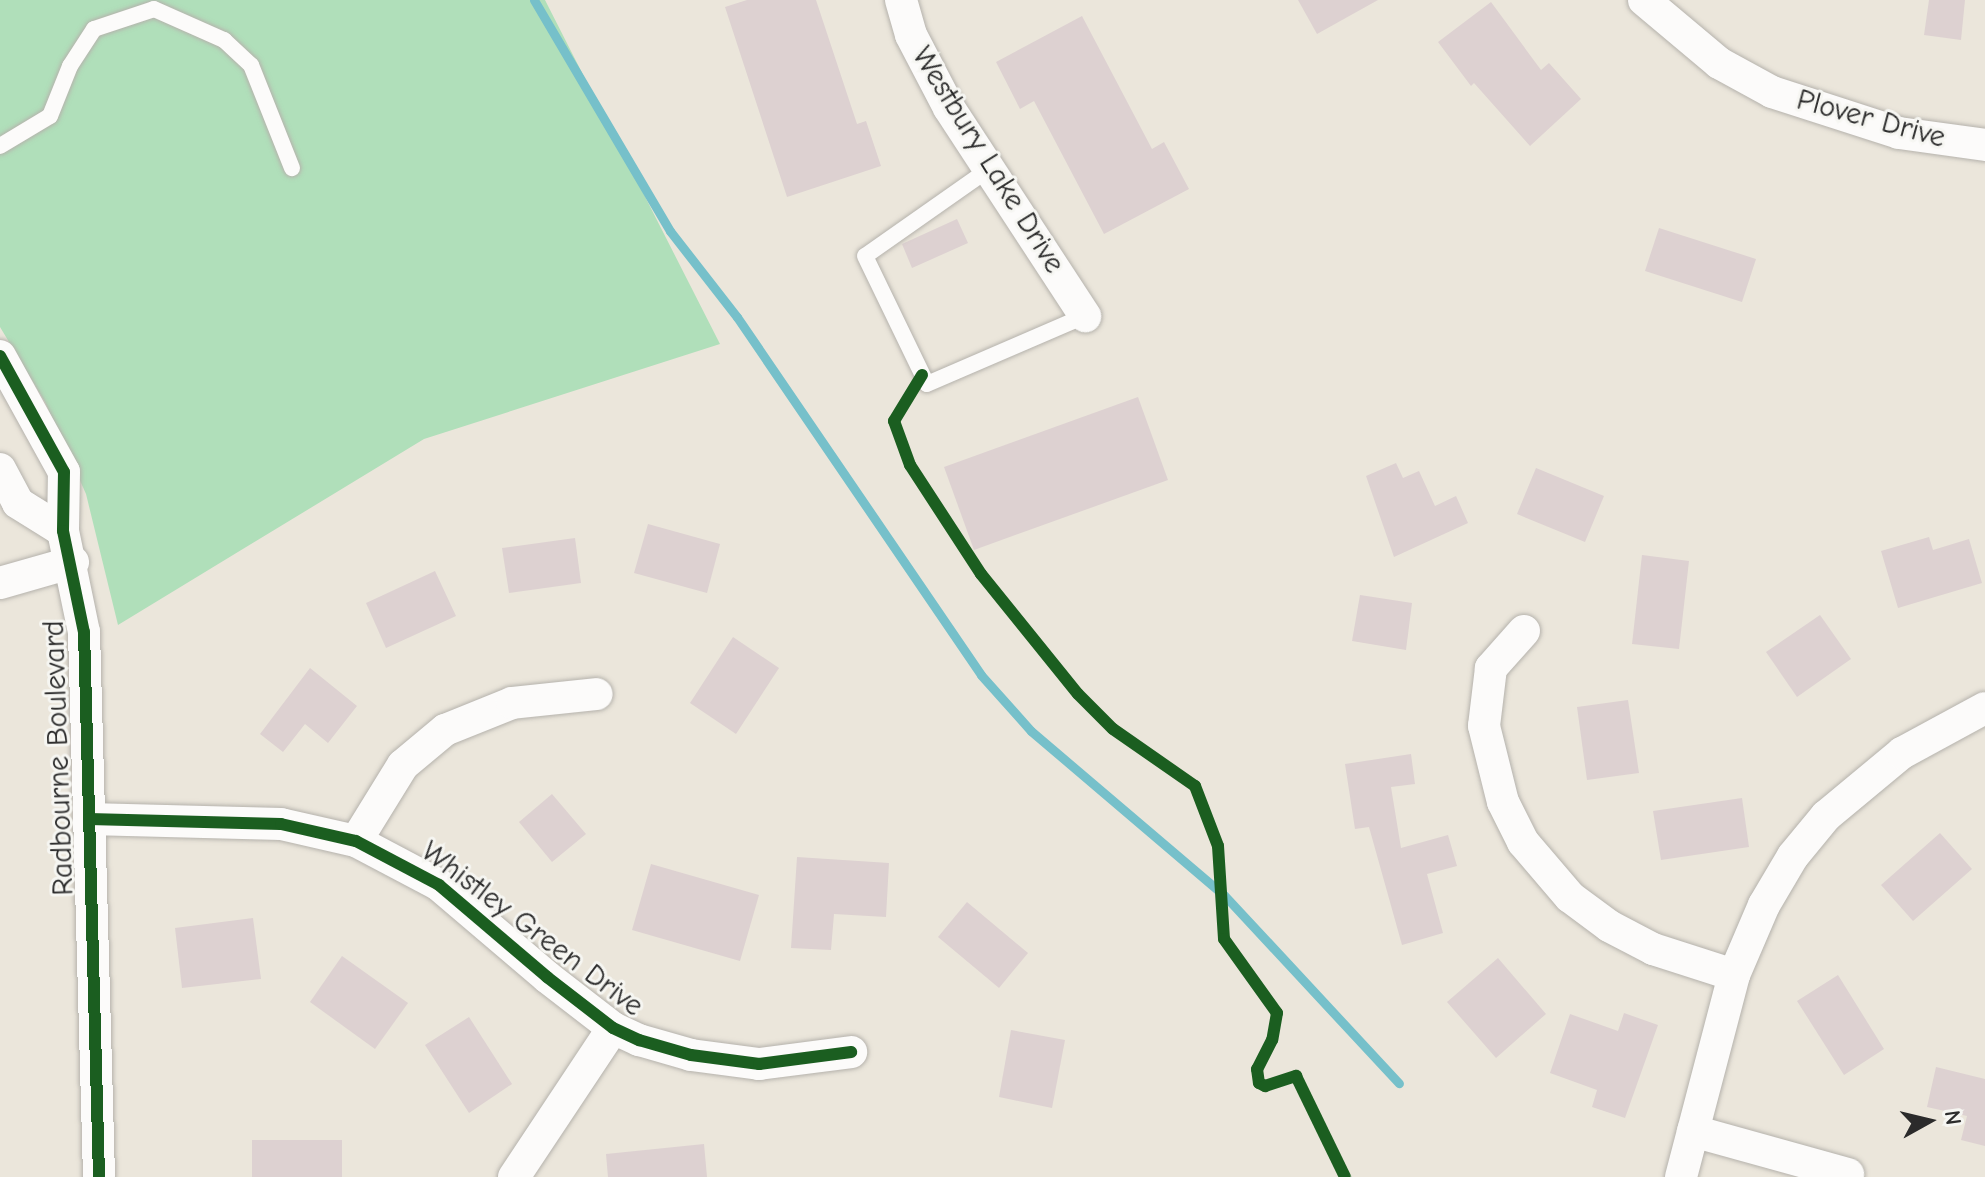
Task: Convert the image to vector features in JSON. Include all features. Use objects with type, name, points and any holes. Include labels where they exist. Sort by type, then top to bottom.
[{"type":"street","name":"Westbury Lake Drive","points":[[901,0],[911,35],[942,96],[1085,316]]},
{"type":"street","name":"Plover Drive","points":[[1644,0],[1719,63],[1772,92],[1899,133],[1985,145]]},
{"type":"street","name":"Radbourne Boulevard","points":[[0,356],[64,472],[63,531],[73,562],[84,632],[99,1177]]},
{"type":"street","points":[[0,469],[18,503],[63,531]]},
{"type":"street","points":[[0,583],[73,562]]},
{"type":"street","points":[[1524,631],[1491,668],[1484,726],[1503,802],[1523,842],[1570,897],[1609,926],[1653,949],[1734,975]]},
{"type":"street","points":[[356,841],[403,765],[445,730],[512,703],[597,694]]},
{"type":"street","points":[[1681,1177],[1734,975],[1764,905],[1826,816],[1902,753],[1985,708]]},
{"type":"street","name":"Whistley Green Drive","points":[[89,819],[281,824],[356,841],[439,885],[613,1028],[720,1060],[782,1062],[851,1052]]},
{"type":"street","points":[[514,1177],[613,1028]]},
{"type":"street","points":[[1693,1131],[1848,1174]]},
{"type":"lane","points":[[0,146],[50,116],[70,66],[94,29],[154,9],[224,40],[251,65],[292,168]]},
{"type":"lane","points":[[989,169],[865,256],[927,384],[1085,316]]},
{"type":"green space","points":[[0,0],[545,0],[720,344],[424,439],[118,625],[86,494],[45,402],[0,327]]},
{"type":"building","points":[[747,0],[816,0],[857,124],[866,121],[881,166],[787,197],[725,7]]},
{"type":"building","points":[[1298,0],[1378,0],[1317,34]]},
{"type":"building","points":[[1929,0],[1965,0],[1961,40],[1924,35]]},
{"type":"building","points":[[1491,2],[1541,70],[1549,63],[1581,99],[1530,146],[1474,83],[1471,86],[1438,42]]},
{"type":"building","points":[[1082,16],[1152,149],[1164,142],[1189,189],[1104,234],[1034,101],[1020,109],[996,62]]},
{"type":"building","points":[[957,219],[968,243],[912,268],[902,244]]},
{"type":"building","points":[[1659,228],[1756,259],[1742,302],[1645,271]]},
{"type":"building","points":[[1138,397],[1168,480],[974,550],[944,467]]},
{"type":"building","points":[[1396,463],[1403,478],[1419,471],[1435,506],[1456,496],[1468,523],[1394,557],[1366,476]]},
{"type":"building","points":[[1536,468],[1604,496],[1585,542],[1517,514]]},
{"type":"building","points":[[648,524],[720,544],[707,593],[634,573]]},
{"type":"building","points":[[1929,537],[1933,550],[1969,539],[1982,583],[1898,608],[1881,551]]},
{"type":"building","points":[[575,538],[581,583],[509,593],[502,548]]},
{"type":"building","points":[[1642,555],[1689,561],[1679,649],[1632,644]]},
{"type":"building","points":[[435,571],[456,616],[386,648],[366,603]]},
{"type":"building","points":[[1360,595],[1412,603],[1406,650],[1352,641]]},
{"type":"building","points":[[1820,615],[1851,659],[1797,697],[1766,652]]},
{"type":"building","points":[[733,637],[779,668],[736,734],[690,703]]},
{"type":"building","points":[[310,668],[357,706],[328,743],[305,724],[283,752],[260,734]]},
{"type":"building","points":[[1628,700],[1639,773],[1587,780],[1577,707]]},
{"type":"building","points":[[1411,754],[1415,784],[1391,787],[1401,848],[1448,835],[1457,866],[1427,874],[1443,933],[1402,945],[1369,827],[1355,829],[1345,764]]},
{"type":"building","points":[[552,794],[586,834],[552,862],[519,822]]},
{"type":"building","points":[[1742,798],[1749,847],[1661,860],[1653,811]]},
{"type":"building","points":[[1940,833],[1972,869],[1913,921],[1881,885]]},
{"type":"building","points":[[797,857],[889,863],[886,917],[834,914],[831,950],[791,948]]},
{"type":"building","points":[[651,864],[759,895],[740,961],[632,930]]},
{"type":"building","points":[[967,902],[1028,953],[999,988],[938,937]]},
{"type":"building","points":[[253,918],[261,979],[182,988],[175,928]]},
{"type":"building","points":[[342,956],[408,1003],[375,1049],[310,1002]]},
{"type":"building","points":[[1498,958],[1546,1014],[1496,1058],[1447,1002]]},
{"type":"building","points":[[1838,975],[1884,1049],[1844,1075],[1797,1001]]},
{"type":"building","points":[[1624,1013],[1658,1025],[1625,1118],[1592,1107],[1597,1090],[1550,1073],[1570,1014],[1618,1031]]},
{"type":"building","points":[[469,1017],[512,1084],[469,1113],[425,1045]]},
{"type":"building","points":[[1011,1030],[1065,1040],[1052,1108],[999,1097]]},
{"type":"building","points":[[1936,1067],[1985,1079],[1985,1146],[1961,1140],[1967,1116],[1927,1107]]},
{"type":"building","points":[[252,1140],[342,1140],[342,1177],[252,1177]]},
{"type":"building","points":[[704,1144],[707,1177],[608,1177],[606,1154]]},
{"type":"waterway","points":[[534,0],[670,231],[737,317],[981,675],[1031,731],[1224,895],[1399,1083]]},
{"type":"cycle path","points":[[0,356],[64,472],[63,531],[84,632],[99,1177]]},
{"type":"cycle path","points":[[922,375],[894,421],[910,465],[981,574],[1078,694],[1113,729],[1195,786],[1218,846],[1224,939],[1277,1013],[1272,1040],[1257,1069],[1259,1083],[1265,1086],[1296,1076],[1345,1177]]},
{"type":"cycle path","points":[[89,819],[281,824],[356,841],[439,885],[547,977],[613,1028],[639,1040],[691,1055],[759,1064],[851,1052]]}]
